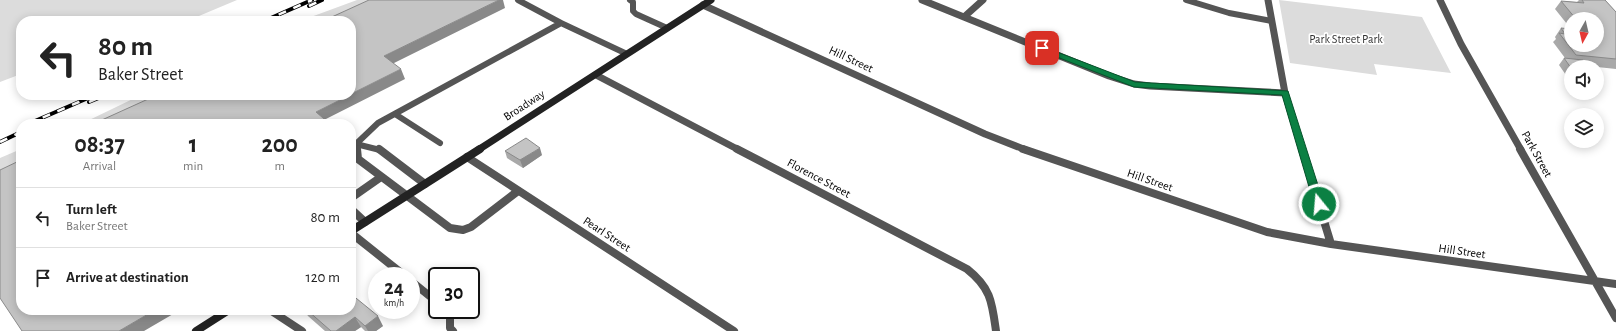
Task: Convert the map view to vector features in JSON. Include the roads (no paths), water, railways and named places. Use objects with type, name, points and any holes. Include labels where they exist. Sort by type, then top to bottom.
[{"type":"street","name":"Broadway","points":[[356,228],[711,0]]},
{"type":"street","points":[[922,0],[1109,76],[1134,84],[1285,93]]},
{"type":"street","points":[[964,17],[983,0]]},
{"type":"street","points":[[1268,0],[1285,93],[1331,244]]},
{"type":"street","name":"Park Street","points":[[1440,0],[1461,44],[1616,318]]},
{"type":"street","name":"Hill Street","points":[[703,5],[1015,146],[1267,232],[1331,244],[1616,284]]},
{"type":"street","name":"Florence Street","points":[[596,75],[967,269],[980,278],[987,287],[996,331]]},
{"type":"street","name":"Pearl Street","points":[[467,157],[734,331]]},
{"type":"street","points":[[196,331],[221,315]]},
{"type":"lane","points":[[518,0],[561,23],[627,54]]},
{"type":"lane","points":[[630,0],[634,2],[634,11],[636,14],[667,28]]},
{"type":"lane","points":[[1186,0],[1229,13],[1272,21]]},
{"type":"lane","points":[[356,144],[369,130],[395,114],[561,23]]},
{"type":"lane","points":[[395,114],[440,143]]},
{"type":"lane","points":[[356,144],[358,159],[405,196],[450,228],[463,230],[471,227],[518,191]]},
{"type":"lane","points":[[356,144],[378,148],[425,184]]},
{"type":"lane","points":[[356,193],[381,177]]},
{"type":"lane","points":[[356,214],[365,222]]},
{"type":"lane","points":[[356,236],[394,267]]},
{"type":"lane","points":[[420,288],[428,295]]},
{"type":"lane","points":[[281,315],[302,331]]},
{"type":"lane","points":[[450,319],[450,328],[453,331]]},
{"type":"railway","points":[[275,16],[312,0]]},
{"type":"railway","points":[[309,6],[322,0]]},
{"type":"railway","points":[[40,119],[83,100]]},
{"type":"railway","points":[[89,102],[94,100]]},
{"type":"railway","points":[[0,142],[16,134]]},
{"type":"park label","name":"Park Street Park","points":[[1346,39]]}]
